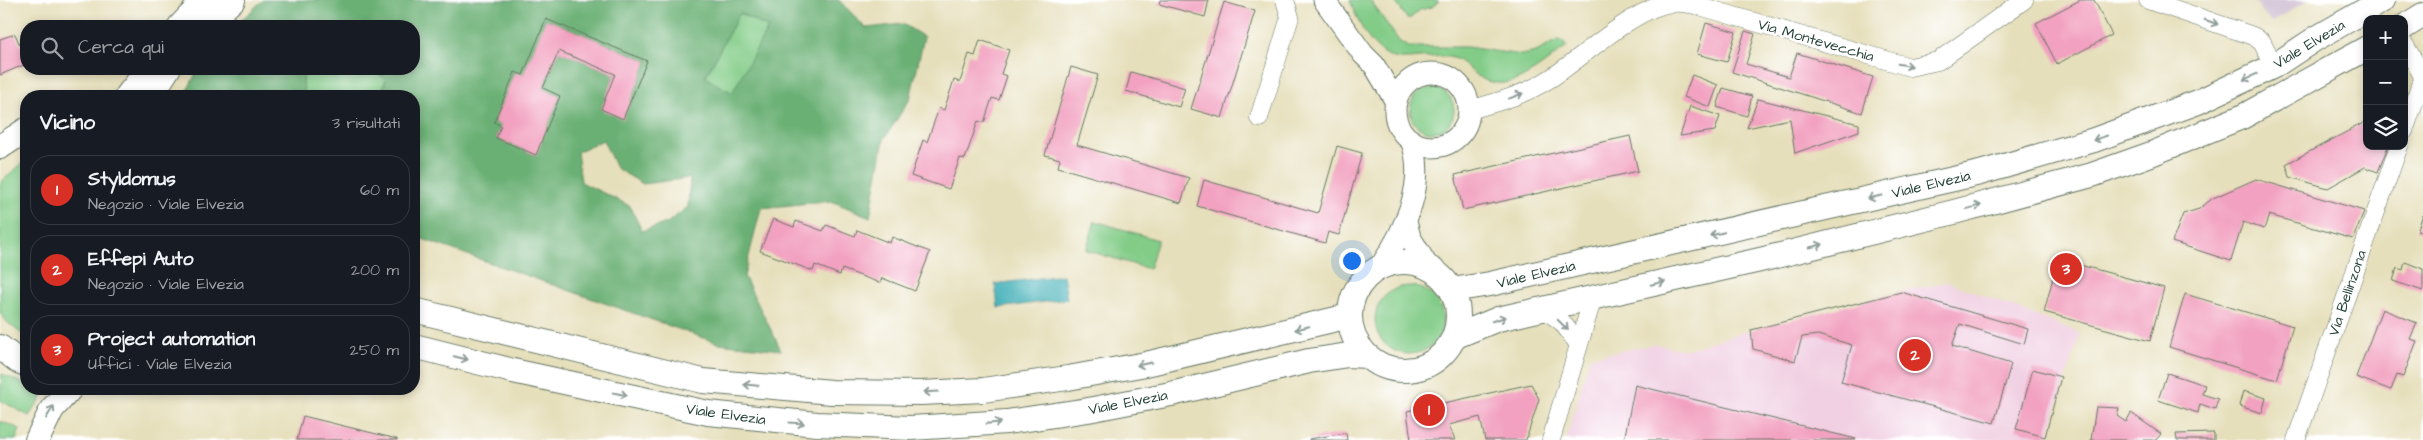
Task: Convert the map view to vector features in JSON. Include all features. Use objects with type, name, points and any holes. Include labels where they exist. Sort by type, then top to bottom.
[{"type":"main road","points":[[186,20],[205,0]]},
{"type":"main road","points":[[211,20],[233,0]]},
{"type":"main road","name":"Viale Elvezia","points":[[1452,290],[1519,278],[1980,173],[2094,140],[2198,102],[2274,66],[2315,39],[2383,0]]},
{"type":"main road","points":[[2408,24],[2423,15]]},
{"type":"main road","name":"Viale Elvezia","points":[[1454,337],[1498,319],[1760,260],[1954,212],[2092,174],[2151,154],[2242,117],[2363,50]]},
{"type":"main road","points":[[132,90],[143,75]]},
{"type":"main road","points":[[157,90],[164,75]]},
{"type":"main road","points":[[0,123],[20,128]]},
{"type":"main road","points":[[0,147],[20,134]]},
{"type":"main road","name":"Viale Elvezia","points":[[1404,262],[1428,267],[1442,277],[1452,290],[1457,305],[1458,321],[1454,337],[1445,352],[1431,363],[1415,369],[1398,370],[1381,366],[1367,356],[1357,345],[1351,331],[1349,316],[1352,301],[1358,287],[1380,267],[1404,262]]},
{"type":"main road","name":"Viale Elvezia","points":[[420,311],[703,380],[832,392],[984,390],[1068,378],[1146,364],[1349,316]]},
{"type":"main road","points":[[0,348],[20,362]]},
{"type":"main road","name":"Viale Elvezia","points":[[420,348],[513,371],[708,413],[797,423],[912,428],[1007,422],[1088,410],[1172,394],[1308,361],[1348,355],[1367,356]]},
{"type":"main road","points":[[37,440],[52,409],[65,395]]},
{"type":"street","points":[[1259,118],[1290,17],[1285,0]]},
{"type":"street","points":[[1324,0],[1363,54],[1374,65],[1396,102]]},
{"type":"street","name":"Via Montevecchia","points":[[1469,110],[1522,95],[1551,78],[1627,23],[1650,10],[1672,3],[1696,5],[1910,67],[1938,61],[2024,0]]},
{"type":"street","points":[[2148,0],[2253,36],[2262,42],[2274,66]]},
{"type":"street","points":[[2408,51],[2423,77],[2408,120]]},
{"type":"street","points":[[1374,65],[1410,81]]},
{"type":"street","points":[[1380,267],[1399,238],[1406,222],[1418,173],[1416,150],[1412,140],[1398,124],[1396,102],[1399,94],[1410,81],[1420,75],[1443,74],[1454,80],[1462,88],[1467,98],[1469,110],[1467,122],[1462,132],[1442,146],[1418,173]]},
{"type":"street","points":[[1412,140],[1421,145],[1442,146]]},
{"type":"street","name":"Via Bellinzona","points":[[2296,440],[2398,150]]},
{"type":"street","points":[[1406,222],[1410,237],[1428,267]]},
{"type":"street","points":[[1551,440],[1593,297]]},
{"type":"street","points":[[1544,308],[1562,322],[1579,345]]},
{"type":"shaded area","points":[[2254,0],[2308,0],[2271,23]]},
{"type":"shaded area","points":[[1948,282],[2080,333],[2047,440],[1566,440],[1590,357],[1655,344],[1685,350],[1751,330]]},
{"type":"green space","points":[[263,0],[839,0],[866,28],[903,24],[924,37],[910,99],[884,139],[870,217],[831,201],[761,208],[744,276],[781,350],[718,343],[420,238],[420,90],[382,90],[386,79],[380,75],[420,75],[420,20],[241,20]],"holes":[[[740,13],[768,28],[732,93],[705,77]],[[546,19],[647,61],[623,118],[601,109],[615,74],[559,51],[543,88],[560,96],[535,155],[496,138],[501,126],[494,122],[514,72],[523,75]],[[603,140],[616,168],[643,184],[690,178],[688,207],[667,223],[642,231],[630,206],[581,182],[577,152]]]},
{"type":"green space","points":[[1350,0],[1370,0],[1399,41],[1408,47],[1467,47],[1521,55],[1536,52],[1558,40],[1562,41],[1567,47],[1526,76],[1503,83],[1491,82],[1479,77],[1453,58],[1437,56],[1406,59],[1395,58],[1385,54],[1377,48],[1363,30]]},
{"type":"green space","points":[[1394,0],[1438,0],[1438,2],[1432,7],[1420,10],[1408,20]]},
{"type":"green space","points":[[739,13],[768,28],[733,93],[705,78]]},
{"type":"green space","points":[[195,75],[304,75],[304,90],[188,90]]},
{"type":"green space","points":[[304,75],[380,75],[386,79],[382,90],[304,90]]},
{"type":"green space","points":[[1436,88],[1448,94],[1453,101],[1453,119],[1448,126],[1441,131],[1428,132],[1416,126],[1411,119],[1410,106],[1416,94],[1423,89]]},
{"type":"green space","points":[[20,165],[20,332],[8,323],[0,313],[0,183]]},
{"type":"green space","points":[[1095,221],[1158,240],[1149,269],[1086,250]]},
{"type":"green space","points":[[1402,286],[1416,286],[1428,291],[1438,301],[1443,313],[1443,327],[1438,339],[1428,349],[1416,354],[1402,354],[1390,349],[1380,339],[1375,327],[1375,313],[1380,301],[1390,291]]},
{"type":"green space","points":[[2,374],[20,382],[20,395],[44,395],[29,416],[0,400]]},
{"type":"green space","points":[[0,421],[20,429],[16,440],[0,440]]},
{"type":"water","points":[[1063,275],[1067,299],[998,308],[995,284]]},
{"type":"building","points":[[1160,0],[1209,0],[1205,17],[1159,4]]},
{"type":"building","points":[[2080,0],[2094,0],[2112,35],[2057,64],[2036,23]]},
{"type":"building","points":[[1224,2],[1255,11],[1222,118],[1191,109]]},
{"type":"building","points":[[546,19],[647,61],[623,119],[601,109],[615,74],[559,51],[543,88],[560,96],[536,155],[496,138],[501,126],[494,122],[515,72],[523,75]]},
{"type":"building","points":[[1706,23],[1736,32],[1727,62],[1697,54]]},
{"type":"building","points":[[1745,31],[1755,34],[1746,64],[1789,77],[1797,53],[1873,77],[1862,113],[1732,72]]},
{"type":"building","points":[[15,34],[20,45],[20,67],[0,75],[0,39]]},
{"type":"building","points":[[980,40],[1009,50],[1001,74],[1007,76],[999,100],[992,98],[984,123],[978,121],[965,159],[960,158],[949,189],[911,176],[923,140],[927,142],[939,108],[944,110],[954,80],[960,82],[969,54],[975,56]]},
{"type":"building","points":[[1071,67],[1098,75],[1077,145],[1189,178],[1181,203],[1058,167],[1060,159],[1045,155]]},
{"type":"building","points":[[1131,72],[1185,88],[1179,107],[1126,91]]},
{"type":"building","points":[[1692,75],[1718,85],[1710,107],[1684,97]]},
{"type":"building","points":[[1723,88],[1752,96],[1747,116],[1717,107]]},
{"type":"building","points":[[1758,99],[1859,124],[1859,131],[1795,153],[1790,119],[1747,128]]},
{"type":"building","points":[[1690,106],[1720,116],[1715,131],[1680,136]]},
{"type":"building","points":[[2363,123],[2363,150],[2386,150],[2378,172],[2365,167],[2328,188],[2290,177],[2286,164]]},
{"type":"building","points":[[1630,136],[1638,171],[1463,210],[1455,175]]},
{"type":"building","points":[[1337,146],[1362,153],[1339,235],[1328,232],[1325,243],[1197,206],[1204,180],[1318,213]]},
{"type":"building","points":[[2256,179],[2364,211],[2353,239],[2269,215],[2264,229],[2243,222],[2231,261],[2172,242],[2183,214],[2199,209],[2213,198]]},
{"type":"building","points":[[2423,215],[2423,233],[2417,231]]},
{"type":"building","points":[[773,219],[794,227],[796,221],[823,231],[826,225],[855,236],[857,230],[890,243],[892,237],[930,252],[915,291],[882,278],[880,283],[842,269],[840,275],[815,265],[813,271],[760,251]]},
{"type":"building","points":[[2058,259],[2164,288],[2150,341],[2044,312]]},
{"type":"building","points":[[2405,262],[2423,269],[2423,291],[2393,281],[2397,268],[2403,270]]},
{"type":"building","points":[[1901,292],[2028,329],[2024,344],[1960,324],[1952,346],[2011,364],[1994,423],[1841,382],[1852,345],[1818,335],[1802,337],[1795,361],[1753,349],[1751,330]]},
{"type":"building","points":[[2185,294],[2293,326],[2277,380],[2169,347]]},
{"type":"building","points":[[2382,309],[2417,323],[2410,339],[2417,341],[2403,377],[2397,375],[2391,390],[2356,377]]},
{"type":"building","points":[[2033,369],[2061,377],[2045,437],[2016,429]]},
{"type":"building","points":[[2167,373],[2205,385],[2202,394],[2218,399],[2215,409],[2200,404],[2198,413],[2158,400]]},
{"type":"building","points":[[1531,384],[1539,399],[1526,440],[1485,440],[1480,417],[1449,425],[1455,440],[1411,440],[1407,411]]},
{"type":"building","points":[[1635,385],[1856,439],[1856,440],[1624,440]]},
{"type":"building","points":[[2243,391],[2266,398],[2262,413],[2239,406]]},
{"type":"building","points":[[2096,407],[2119,408],[2117,416],[2126,422],[2131,413],[2161,434],[2156,440],[2091,440]]},
{"type":"building","points":[[303,416],[397,439],[397,440],[297,440]]},
{"type":"building","points":[[1346,433],[1347,440],[1309,440],[1309,439]]},
{"type":"building","points":[[2214,433],[2214,440],[2177,440],[2176,434]]},
{"type":"place","name":"Project automation","points":[[2066,269]]},
{"type":"place","name":"Effepi Auto","points":[[1915,355]]},
{"type":"place","name":"Styldomus","points":[[1429,410]]}]
